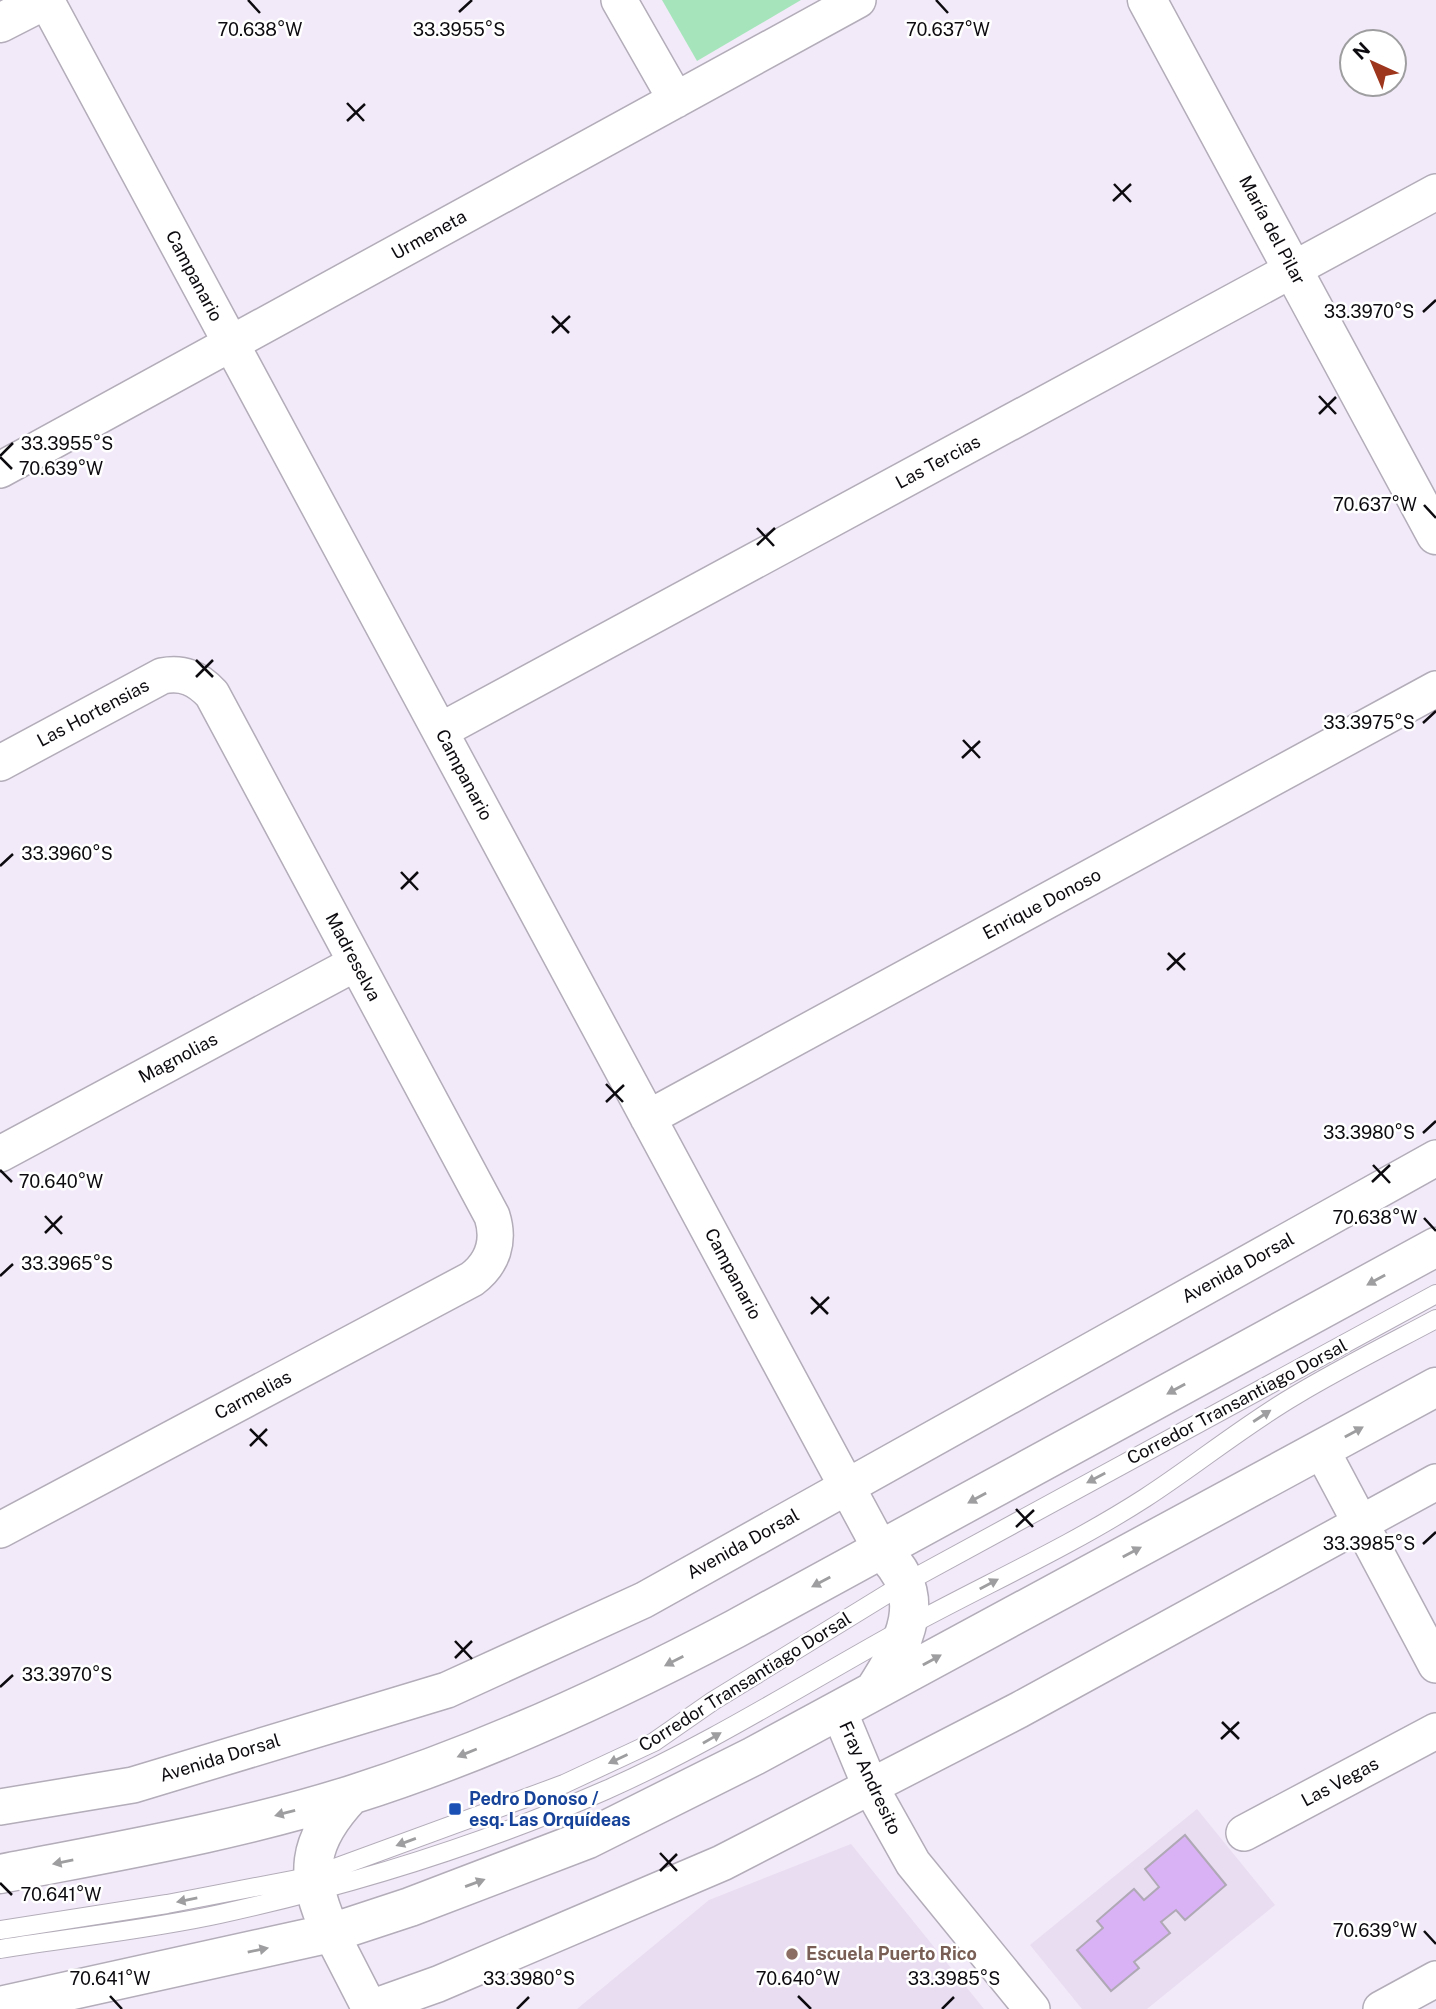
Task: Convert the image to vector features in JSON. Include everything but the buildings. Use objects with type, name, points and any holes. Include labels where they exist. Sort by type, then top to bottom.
[{"type":"main road","points":[[0,23],[45,0]]},
{"type":"main road","name":"María del Pilar","points":[[1147,0],[1436,535]]},
{"type":"main road","points":[[0,1874],[217,1830],[351,1795],[442,1763],[600,1697],[668,1664],[881,1550],[1436,1247]]},
{"type":"main road","points":[[12,2005],[331,1933],[410,1907],[588,1839],[873,1693],[1436,1387]]},
{"type":"main road","points":[[873,1693],[902,1644],[910,1599],[893,1560],[881,1550]]},
{"type":"main road","points":[[331,1933],[314,1884],[317,1845],[330,1817],[351,1795]]},
{"type":"street","name":"Campanario","points":[[45,0],[881,1550]]},
{"type":"street","points":[[619,0],[676,100]]},
{"type":"street","name":"Urmeneta","points":[[0,470],[858,0]]},
{"type":"street","name":"Las Tercias","points":[[440,731],[1436,192]]},
{"type":"street","name":"Las Hortensias","points":[[0,763],[162,676],[189,676]]},
{"type":"street","name":"Madreselva","points":[[189,676],[202,683],[212,694],[492,1216],[496,1228],[495,1250]]},
{"type":"street","name":"Enrique Donoso","points":[[648,1118],[1436,689]]},
{"type":"street","name":"Magnolias","points":[[0,1154],[356,963]]},
{"type":"street","name":"Avenida Dorsal","points":[[0,1807],[133,1785],[447,1690],[644,1600],[1436,1158]]},
{"type":"street","name":"Carmelias","points":[[0,1530],[472,1279],[483,1271],[495,1250]]},
{"type":"street","points":[[1321,1449],[1436,1665]]},
{"type":"street","points":[[331,1933],[369,2009],[438,1984],[722,1863],[1102,1666],[1436,1482]]},
{"type":"street","name":"Fray Andresito","points":[[839,1711],[871,1788],[913,1863],[1032,2009]]},
{"type":"street","name":"Las Vegas","points":[[1244,1833],[1436,1731]]},
{"type":"street","points":[[1381,2009],[1436,1979]]},
{"type":"lane","name":"Corredor Transantiago Dorsal","points":[[0,1949],[114,1934],[218,1915],[314,1884],[564,1784],[654,1741],[905,1583],[1436,1294]]},
{"type":"lane","name":"Corredor Transantiago Dorsal","points":[[0,1930],[379,1874],[481,1840],[607,1790],[699,1745],[907,1627],[1105,1523],[1146,1498],[1295,1395],[1436,1319]]},
{"type":"shaded area","points":[[1197,1809],[1275,1905],[1147,2009],[1082,2009],[1030,1945]]},
{"type":"shaded area","name":"Escuela Puerto Rico","points":[[851,1844],[984,2009],[577,2009],[709,1900]]},
{"type":"green space","points":[[662,0],[801,0],[697,61]]},
{"type":"place","name":"Pedro Donoso / esq. Las Orquídeas","points":[[455,1809]]},
{"type":"place","name":"Escuela Puerto Rico","points":[[792,1954]]}]
